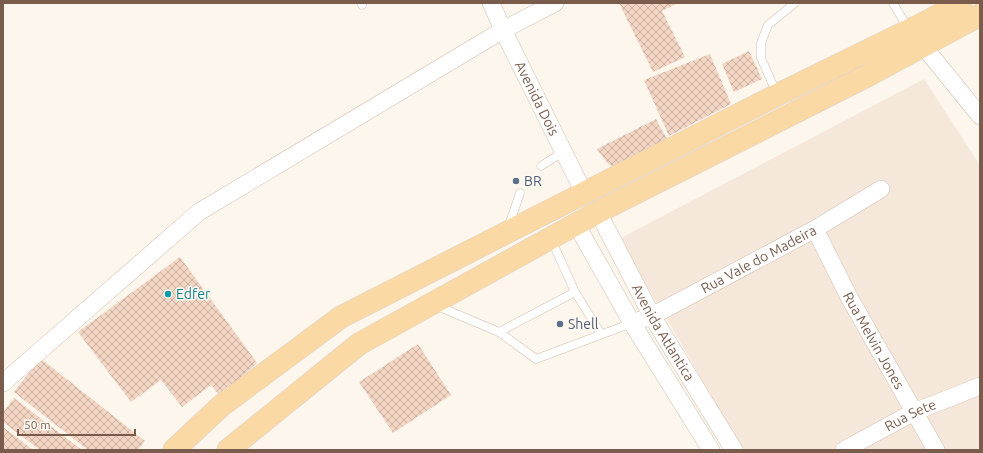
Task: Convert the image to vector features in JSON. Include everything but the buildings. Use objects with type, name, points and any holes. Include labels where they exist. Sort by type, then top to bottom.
[{"type":"main road","points":[[174,450],[221,406],[341,317],[961,3]]},
{"type":"main road","points":[[228,450],[359,344],[598,212],[869,75],[980,15]]},
{"type":"street","name":"Avenida Dois","points":[[491,3],[584,193]]},
{"type":"street","points":[[3,383],[199,212],[503,30],[555,3]]},
{"type":"street","points":[[909,30],[924,46],[980,116]]},
{"type":"street","name":"Rua Vale do Madeira","points":[[632,323],[652,316],[815,229],[881,189]]},
{"type":"street","name":"Avenida Atlantica","points":[[598,212],[652,316],[734,450]]},
{"type":"street","name":"Avenida Atlantica","points":[[576,224],[632,323],[711,450]]},
{"type":"street","name":"Rua Melvin Jones","points":[[815,229],[849,296],[936,450]]},
{"type":"street","name":"Rua Sete","points":[[844,450],[914,412],[980,386]]},
{"type":"street","points":[[696,427],[713,416]]},
{"type":"lane","points":[[777,95],[761,58],[760,43],[768,25],[795,3]]},
{"type":"lane","points":[[893,3],[909,30]]},
{"type":"lane","points":[[541,166],[563,152]]},
{"type":"lane","points":[[507,232],[520,193]]},
{"type":"lane","points":[[550,238],[575,292],[601,334]]},
{"type":"lane","points":[[499,332],[575,292]]},
{"type":"lane","points":[[432,304],[499,332],[536,359],[632,323]]},
{"type":"shaded area","points":[[924,79],[980,165],[980,450],[742,450],[667,319],[617,240]]},
{"type":"place","name":"BR","points":[[516,181]]},
{"type":"place","name":"Edfer","points":[[168,294]]},
{"type":"place","name":"Shell","points":[[560,324]]}]
